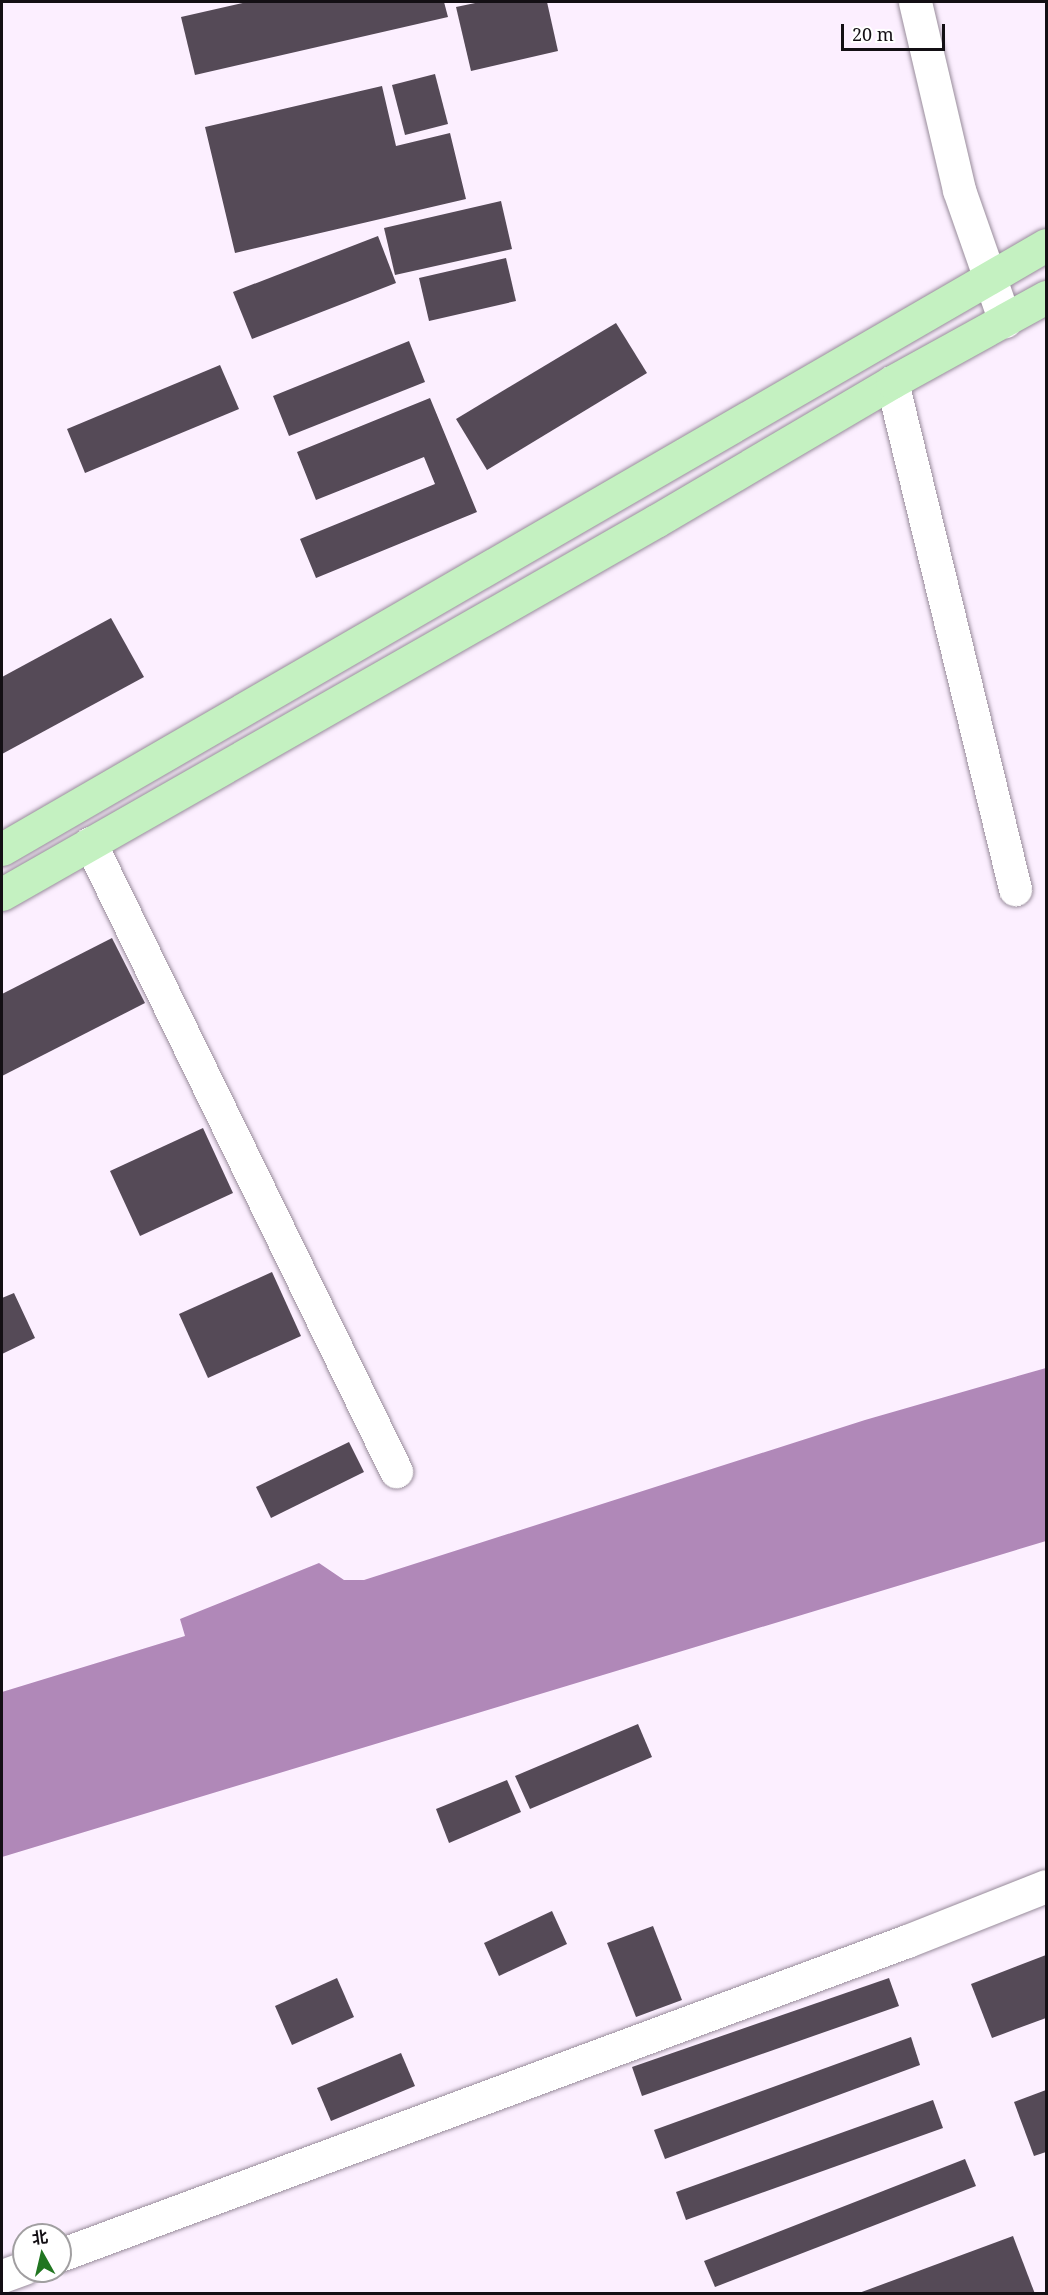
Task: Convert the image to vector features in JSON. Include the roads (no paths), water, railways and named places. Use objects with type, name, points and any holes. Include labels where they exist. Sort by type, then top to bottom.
[{"type":"main road","points":[[2,849],[1047,245]]},
{"type":"main road","points":[[2,894],[656,521],[892,382],[1047,297]]},
{"type":"street","points":[[915,2],[959,190],[1005,321]]},
{"type":"street","points":[[892,382],[1015,889]]},
{"type":"street","points":[[90,843],[396,1471]]},
{"type":"street","points":[[72,2251],[907,1941],[1047,1886]]}]
